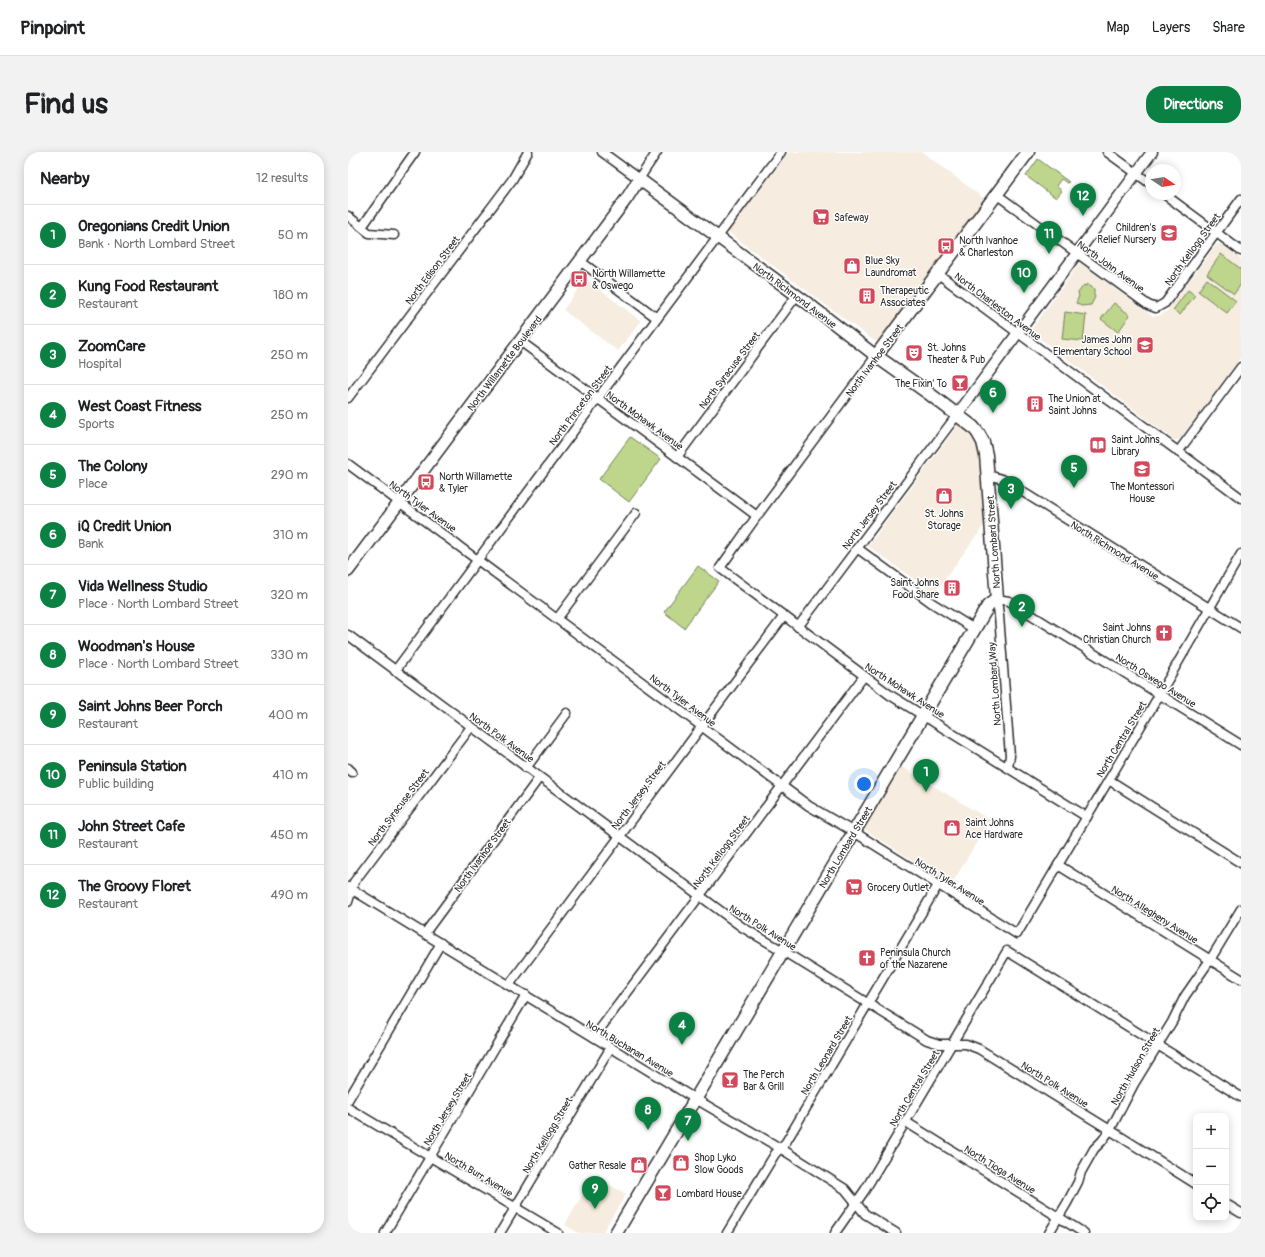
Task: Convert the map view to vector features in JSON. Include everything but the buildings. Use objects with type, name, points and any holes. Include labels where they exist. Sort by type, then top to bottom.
[{"type":"main road","name":"North Ivanhoe Street","points":[[876,356],[1028,152]]},
{"type":"main road","name":"North Richmond Avenue","points":[[639,179],[876,356],[927,392],[978,433],[983,442]]},
{"type":"main road","name":"North Willamette Boulevard","points":[[348,572],[627,198],[639,179]]},
{"type":"main road","name":"North Lombard Street","points":[[616,1233],[974,629],[988,606],[997,599],[988,475],[983,442]]},
{"type":"street","points":[[362,227],[415,152]]},
{"type":"street","name":"North Edison Street","points":[[348,398],[512,180],[528,152]]},
{"type":"street","name":"North Richmond Avenue","points":[[602,152],[639,179]]},
{"type":"street","name":"North Willamette Boulevard","points":[[639,179],[658,152]]},
{"type":"street","points":[[1107,152],[1145,180]]},
{"type":"street","points":[[957,415],[1152,152]]},
{"type":"street","name":"North Princeton Street","points":[[395,671],[778,153]]},
{"type":"street","name":"North John Avenue","points":[[996,194],[1148,305],[1156,308]]},
{"type":"street","name":"North Kellogg Street","points":[[1156,308],[1165,302],[1241,199]]},
{"type":"street","points":[[1172,200],[1241,251]]},
{"type":"street","points":[[349,220],[362,227],[369,233],[394,235]]},
{"type":"street","points":[[580,261],[657,318]]},
{"type":"street","name":"North Charleston Avenue","points":[[937,273],[1241,498]]},
{"type":"street","name":"North Syracuse Street","points":[[677,457],[797,296]]},
{"type":"street","name":"North Mohawk Avenue","points":[[520,341],[757,516]]},
{"type":"street","name":"North Ivanhoe Street","points":[[720,568],[876,356]]},
{"type":"street","points":[[1178,452],[1240,370]]},
{"type":"street","name":"North Jersey Street","points":[[798,627],[957,415]]},
{"type":"street","name":"North Tyler Avenue","points":[[348,464],[809,806],[854,832],[1017,934]]},
{"type":"street","name":"North Richmond Avenue","points":[[988,475],[1002,479],[1241,628]]},
{"type":"street","points":[[557,619],[636,513]]},
{"type":"street","points":[[857,548],[932,603],[974,629]]},
{"type":"street","name":"North Central Street","points":[[1017,934],[1241,554]]},
{"type":"street","name":"North Mohawk Avenue","points":[[720,568],[890,695],[1087,817]]},
{"type":"street","name":"North Oswego Avenue","points":[[997,599],[1009,601],[1241,745]]},
{"type":"street","name":"North Lombard Way","points":[[997,599],[1010,756],[1008,767]]},
{"type":"street","name":"North Jersey Street","points":[[509,985],[784,616]]},
{"type":"street","name":"North Polk Avenue","points":[[348,635],[742,927],[927,1040],[939,1044],[966,1044],[979,1049],[1193,1182]]},
{"type":"street","name":"North Kellogg Street","points":[[594,1037],[864,676]]},
{"type":"street","points":[[526,768],[567,713]]},
{"type":"street","name":"North Syracuse Street","points":[[348,902],[350,888],[354,882],[471,727]]},
{"type":"street","name":"North Ivanhoe Street","points":[[425,933],[539,778]]},
{"type":"street","points":[[1109,780],[1241,862]]},
{"type":"street","name":"North Allegheny Avenue","points":[[1058,865],[1241,979]]},
{"type":"street","name":"North Leonard Street","points":[[728,1233],[775,1154],[786,1142],[938,885]]},
{"type":"street","name":"North Buchanan Avenue","points":[[350,888],[695,1099],[780,1148],[844,1189],[865,1214],[896,1233]]},
{"type":"street","name":"North Hudson Street","points":[[1049,1233],[1067,1203],[1078,1182],[1081,1172],[1094,1149],[1110,1130],[1131,1089],[1158,1046],[1185,996],[1210,960],[1241,909]]},
{"type":"street","points":[[348,1100],[441,943]]},
{"type":"street","name":"North Central Street","points":[[835,1233],[865,1190],[1007,951],[1158,1046]]},
{"type":"street","name":"North Jersey Street","points":[[385,1233],[526,995]]},
{"type":"street","points":[[1158,1046],[1241,1097]]},
{"type":"street","name":"North Kellogg Street","points":[[500,1233],[611,1048]]},
{"type":"street","name":"North Burr Avenue","points":[[348,1108],[558,1233]]},
{"type":"street","name":"North Tioga Avenue","points":[[906,1122],[1084,1233]]},
{"type":"street","points":[[1229,1206],[1241,1213]]},
{"type":"shaded area","points":[[789,152],[922,152],[986,200],[883,339],[875,341],[870,338],[728,232]]},
{"type":"shaded area","name":"James John Elementary School","points":[[1220,244],[1241,259],[1241,357],[1180,439],[1174,440],[1033,333],[1033,327],[1080,263],[1148,313],[1153,316],[1158,316],[1167,311],[1216,245]]},
{"type":"shaded area","points":[[586,279],[641,321],[618,351],[563,310]]},
{"type":"shaded area","name":"St. Johns Storage","points":[[958,425],[970,434],[977,443],[980,453],[985,524],[934,594],[868,546]]},
{"type":"shaded area","points":[[902,767],[990,820],[951,885],[864,829]]},
{"type":"shaded area","points":[[593,1176],[626,1194],[602,1233],[579,1233],[565,1225]]},
{"type":"green space","points":[[1038,159],[1069,182],[1067,183],[1061,179],[1056,186],[1062,191],[1056,198],[1026,176]]},
{"type":"green space","points":[[1221,254],[1241,269],[1241,284],[1234,294],[1207,274]]},
{"type":"green space","points":[[1207,279],[1236,301],[1227,313],[1198,291]]},
{"type":"green space","points":[[1087,284],[1094,289],[1095,297],[1091,305],[1081,306],[1076,303],[1079,296],[1078,293],[1084,285],[1086,286]]},
{"type":"green space","points":[[1188,290],[1195,295],[1180,315],[1173,310]]},
{"type":"green space","points":[[1114,303],[1130,315],[1118,332],[1101,319]]},
{"type":"green space","points":[[1065,312],[1086,315],[1083,341],[1062,339]]},
{"type":"green space","points":[[630,437],[661,459],[629,502],[599,479]]},
{"type":"green space","points":[[698,566],[719,581],[684,628],[664,612]]},
{"type":"place","name":"The Groovy Floret","points":[[1083,216]]},
{"type":"place","name":"Safeway","points":[[821,217]]},
{"type":"place","name":"Children's Relief Nursery","points":[[1169,233]]},
{"type":"place","name":"North Ivanhoe & Charleston","points":[[946,246]]},
{"type":"place","name":"John Street Cafe","points":[[1049,254]]},
{"type":"place","name":"Blue Sky Laundromat","points":[[852,266]]},
{"type":"place","name":"North Willamette & Oswego","points":[[579,279]]},
{"type":"place","name":"Peninsula Station","points":[[1024,293]]},
{"type":"place","name":"Therapeutic Associates","points":[[867,296]]},
{"type":"place","name":"James John Elementary School","points":[[1145,345]]},
{"type":"place","name":"St. Johns Theater & Pub","points":[[914,353]]},
{"type":"place","name":"The Fixin' To","points":[[960,383]]},
{"type":"place","name":"The Union at Saint Johns","points":[[1035,404]]},
{"type":"place","name":"iQ Credit Union","points":[[993,413]]},
{"type":"place","name":"Saint Johns Library","points":[[1098,445]]},
{"type":"place","name":"The Montessori House","points":[[1142,469]]},
{"type":"place","name":"North Willamette & Tyler","points":[[426,482]]},
{"type":"place","name":"The Colony","points":[[1074,488]]},
{"type":"place","name":"St. Johns Storage","points":[[944,496]]},
{"type":"place","name":"ZoomCare","points":[[1011,509]]},
{"type":"place","name":"Saint Johns Food Share","points":[[952,588]]},
{"type":"place","name":"Kung Food Restaurant","points":[[1022,627]]},
{"type":"place","name":"Saint Johns Christian Church","points":[[1164,633]]},
{"type":"place","name":"Oregonians Credit Union","points":[[926,792]]},
{"type":"place","name":"Saint Johns Ace Hardware","points":[[952,828]]},
{"type":"place","name":"Grocery Outlet","points":[[854,887]]},
{"type":"place","name":"Peninsula Church of the Nazarene","points":[[867,958]]},
{"type":"place","name":"West Coast Fitness","points":[[682,1045]]},
{"type":"place","name":"The Perch Bar & Grill","points":[[730,1080]]},
{"type":"place","name":"Woodman's House","points":[[648,1130]]},
{"type":"place","name":"Vida Wellness Studio","points":[[688,1141]]},
{"type":"place","name":"Shop Lyko Slow Goods","points":[[681,1163]]},
{"type":"place","name":"Gather Resale","points":[[639,1165]]},
{"type":"place","name":"Lombard House","points":[[663,1193]]},
{"type":"place","name":"Saint Johns Beer Porch","points":[[595,1209]]}]
